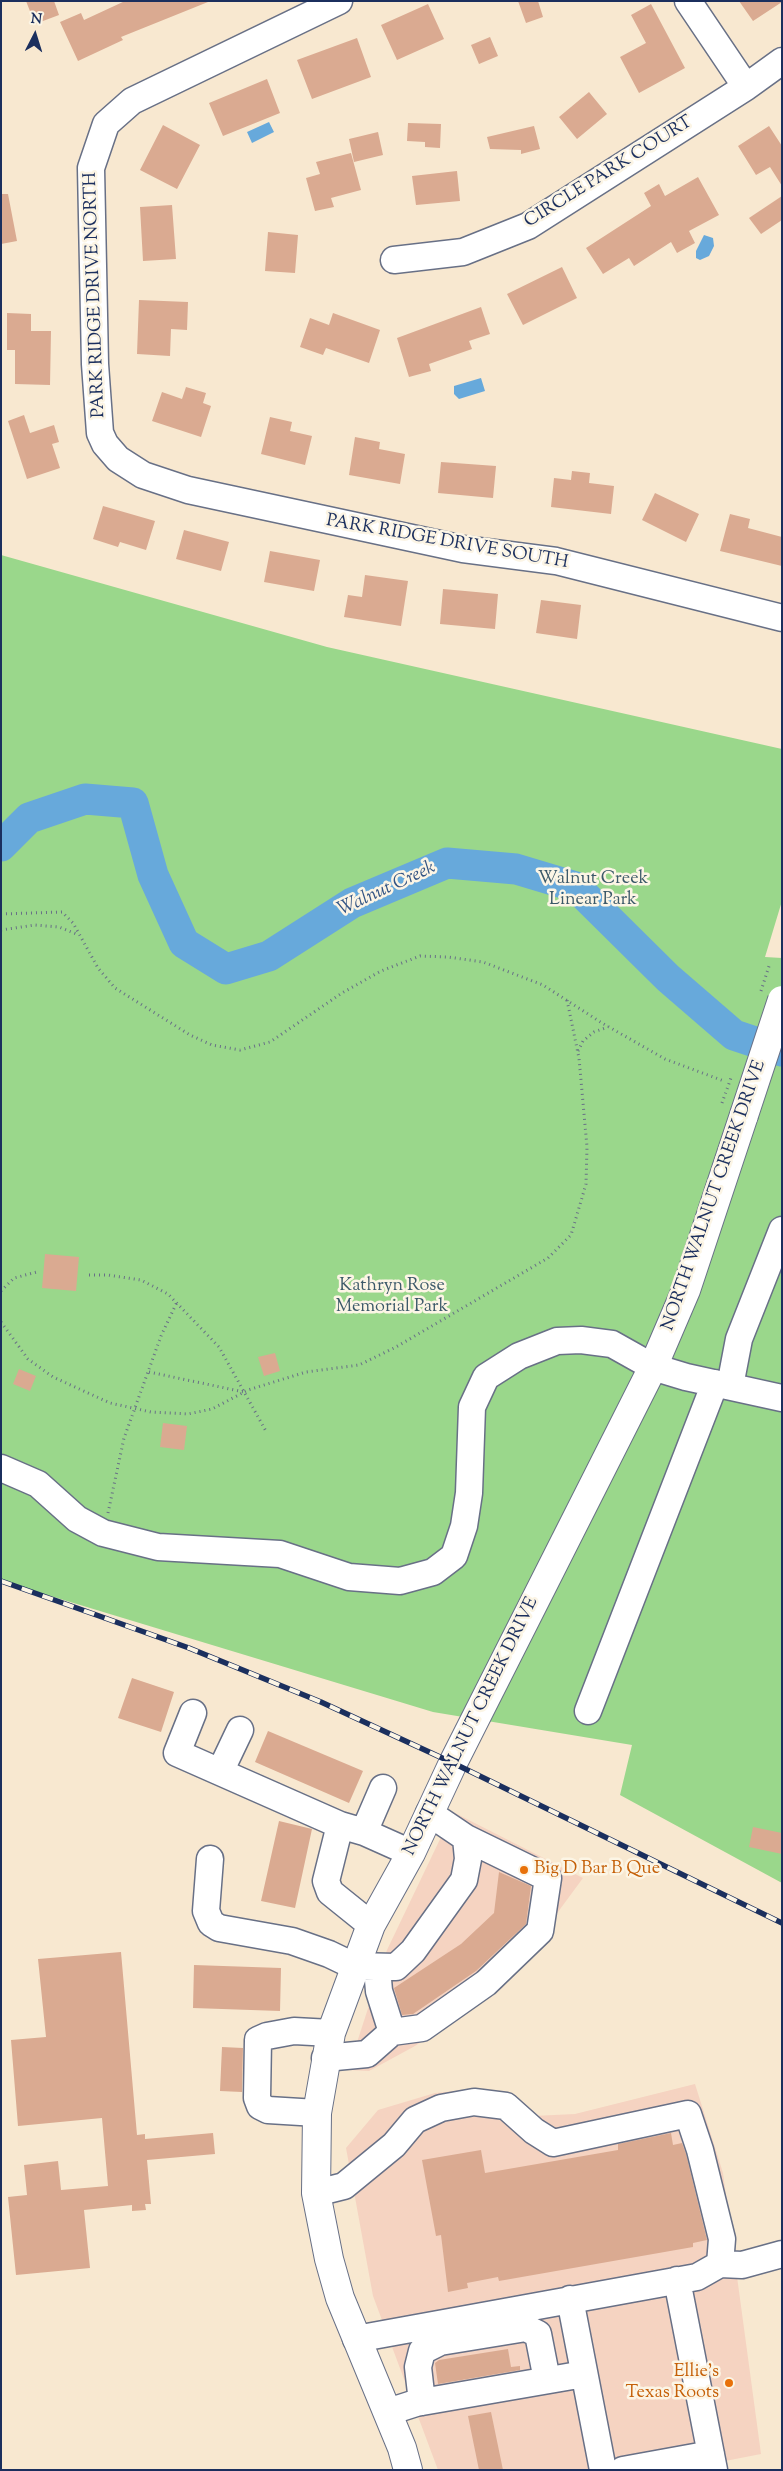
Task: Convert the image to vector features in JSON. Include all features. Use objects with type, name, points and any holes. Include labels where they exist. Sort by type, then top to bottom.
[{"type":"main road","name":"NORTH WALNUT CREEK DRIVE","points":[[408,2470],[388,2412],[340,2298],[333,2275],[316,2193],[317,2113],[328,2045],[366,1967],[371,1925],[411,1853],[428,1813],[653,1366],[686,1290],[782,1000]]},
{"type":"street","name":"PARK RIDGE DRIVE NORTH","points":[[100,433],[95,364],[91,168],[106,124],[132,101],[339,1]]},
{"type":"street","points":[[688,1],[746,87]]},
{"type":"street","name":"CIRCLE PARK COURT","points":[[394,260],[463,252],[528,226],[746,87],[782,61]]},
{"type":"street","name":"PARK RIDGE DRIVE SOUTH","points":[[100,433],[105,444],[118,459],[143,475],[188,490],[463,549],[556,561],[782,618]]},
{"type":"street","points":[[588,1711],[723,1385],[782,1230]]},
{"type":"street","points":[[1,1468],[38,1484],[77,1519],[103,1533],[158,1547],[280,1554],[349,1577],[400,1581],[433,1572],[454,1556],[464,1526],[469,1493],[472,1407],[486,1377],[519,1356],[557,1341],[581,1340],[612,1344],[653,1366],[723,1385],[782,1398]]},
{"type":"street","points":[[193,1713],[177,1753],[411,1853]]},
{"type":"street","points":[[220,1772],[240,1730]]},
{"type":"street","points":[[371,1925],[330,1892],[326,1881],[352,1829],[384,1788]]},
{"type":"street","points":[[317,2113],[268,2110],[260,2106],[257,2098],[258,2040],[267,2036],[294,2031],[328,2045],[367,2054],[392,2032],[422,2028],[486,1983],[540,1931],[548,1878],[466,1838],[428,1813]]},
{"type":"street","points":[[210,1859],[206,1911],[210,1922],[219,1928],[292,1941],[366,1967],[396,1967],[413,1951],[464,1880],[468,1859],[466,1838]]},
{"type":"street","points":[[366,1967],[379,1991],[392,2032]]},
{"type":"street","points":[[316,2193],[344,2186],[394,2145],[415,2120],[442,2108],[474,2102],[506,2106],[534,2131],[552,2143],[688,2114],[700,2150],[722,2239],[720,2264]]},
{"type":"street","points":[[356,2339],[677,2280],[697,2276],[720,2264],[742,2265],[782,2254]]},
{"type":"street","points":[[623,2470],[713,2462],[677,2280]]},
{"type":"street","points":[[570,2299],[602,2470]]},
{"type":"street","points":[[422,2402],[418,2367],[422,2351],[440,2342],[526,2328],[538,2334],[546,2380]]},
{"type":"street","points":[[388,2412],[422,2402],[584,2374]]},
{"type":"path","points":[[1,914],[44,911],[62,912],[73,923],[98,968],[115,988],[190,1035],[212,1045],[240,1050],[270,1042],[342,993],[381,971],[420,956],[448,957],[483,962],[542,985],[608,1027],[665,1059],[724,1081]]},
{"type":"path","points":[[1,930],[35,925],[59,927],[80,935]]},
{"type":"path","points":[[1,1322],[28,1359],[53,1377],[110,1404],[151,1412],[188,1414],[212,1410],[244,1392],[306,1372],[359,1365],[396,1347],[548,1258],[571,1235],[586,1184],[587,1147],[578,1052],[568,1000]]},
{"type":"path","points":[[578,1052],[583,1041],[594,1032],[608,1027]]},
{"type":"path","points":[[1,1291],[14,1278],[37,1272]]},
{"type":"path","points":[[89,1275],[108,1275],[141,1280],[168,1294],[219,1347],[267,1434]]},
{"type":"path","points":[[103,1533],[124,1438],[136,1409],[160,1336],[176,1302]]},
{"type":"path","points":[[149,1372],[244,1392]]},
{"type":"shaded area","points":[[453,1812],[583,1878],[502,1988],[415,2046],[369,2071],[348,2070],[387,1950]]},
{"type":"shaded area","points":[[695,2084],[723,2173],[761,2454],[679,2470],[438,2470],[373,2296],[346,2148],[378,2110],[435,2093],[465,2090],[511,2094],[533,2116],[575,2114]]},
{"type":"green space","name":"Kathryn Rose Memorial Park","points":[[1,555],[327,647],[782,749],[782,901],[765,957],[782,958],[782,1883],[620,1795],[632,1745],[433,1712],[1,1581]]},
{"type":"water","points":[[269,122],[274,132],[252,143],[247,132]]},
{"type":"water","points":[[704,235],[713,238],[714,246],[709,256],[700,260],[696,258],[696,251]]},
{"type":"water","points":[[481,378],[485,391],[459,399],[454,394],[454,386]]},
{"type":"building","points":[[26,1],[54,1],[59,15],[35,24]]},
{"type":"building","points":[[125,1],[208,2],[121,37],[123,40],[78,61],[60,22],[81,13],[84,20]]},
{"type":"building","points":[[518,1],[538,1],[543,17],[526,23]]},
{"type":"building","points":[[739,1],[782,1],[782,2],[753,21]]},
{"type":"building","points":[[428,4],[444,39],[397,60],[381,25]]},
{"type":"building","points":[[651,4],[685,68],[639,93],[620,57],[646,43],[631,15]]},
{"type":"building","points":[[490,37],[498,56],[479,64],[471,45]]},
{"type":"building","points":[[357,38],[371,77],[312,99],[297,60]]},
{"type":"building","points":[[267,79],[280,113],[223,136],[209,103]]},
{"type":"building","points":[[589,92],[607,114],[577,139],[559,117]]},
{"type":"building","points":[[408,123],[441,124],[440,148],[425,147],[425,142],[407,141]]},
{"type":"building","points":[[163,125],[200,145],[177,189],[140,170]]},
{"type":"building","points":[[534,126],[540,149],[521,154],[521,150],[490,149],[487,137]]},
{"type":"building","points":[[769,126],[782,146],[782,186],[770,167],[756,175],[738,146]]},
{"type":"building","points":[[378,132],[383,155],[354,162],[349,139]]},
{"type":"building","points":[[351,153],[361,190],[331,198],[334,207],[315,211],[306,178],[320,174],[316,162]]},
{"type":"building","points":[[457,171],[460,201],[416,205],[412,176]]},
{"type":"building","points":[[698,177],[719,215],[689,231],[695,243],[677,253],[671,242],[634,266],[629,258],[603,274],[586,248],[651,206],[644,193],[659,184],[665,196]]},
{"type":"building","points":[[1,194],[8,194],[17,241],[1,244]]},
{"type":"building","points":[[782,196],[782,220],[761,234],[749,218]]},
{"type":"building","points":[[172,205],[176,259],[143,261],[140,207]]},
{"type":"building","points":[[268,232],[298,235],[295,273],[265,271]]},
{"type":"building","points":[[562,267],[577,298],[523,325],[507,294]]},
{"type":"building","points":[[139,300],[188,302],[187,330],[171,329],[170,356],[137,354]]},
{"type":"building","points":[[481,307],[490,334],[469,341],[472,349],[429,364],[431,371],[409,377],[397,338]]},
{"type":"building","points":[[7,313],[31,314],[31,331],[51,331],[50,385],[15,384],[15,350],[7,350]]},
{"type":"building","points":[[333,313],[380,330],[369,363],[326,348],[323,355],[300,347],[310,318],[329,325]]},
{"type":"building","points":[[186,387],[206,393],[203,403],[211,406],[201,437],[152,421],[162,392],[182,399]]},
{"type":"building","points":[[24,415],[30,433],[54,425],[59,442],[52,444],[60,468],[27,479],[8,421]]},
{"type":"building","points":[[270,417],[292,422],[290,431],[312,436],[305,465],[261,454]]},
{"type":"building","points":[[355,437],[380,442],[379,449],[405,454],[400,484],[349,475]]},
{"type":"building","points":[[441,462],[496,466],[493,498],[438,493]]},
{"type":"building","points":[[572,471],[590,473],[589,483],[614,486],[611,514],[551,507],[554,478],[571,480]]},
{"type":"building","points":[[655,493],[699,514],[686,542],[642,520]]},
{"type":"building","points":[[103,506],[155,521],[146,550],[120,542],[118,547],[93,539]]},
{"type":"building","points":[[730,514],[750,519],[748,528],[782,537],[782,566],[720,551]]},
{"type":"building","points":[[184,530],[229,542],[221,571],[176,559]]},
{"type":"building","points":[[270,551],[320,560],[314,591],[264,582]]},
{"type":"building","points":[[365,575],[408,581],[401,626],[344,617],[348,595],[362,597]]},
{"type":"building","points":[[443,589],[498,594],[495,629],[440,624]]},
{"type":"building","points":[[541,600],[581,605],[577,639],[536,633]]},
{"type":"building","points":[[45,1254],[79,1257],[76,1291],[42,1288]]},
{"type":"building","points":[[275,1353],[280,1371],[264,1376],[258,1357]]},
{"type":"building","points":[[19,1369],[36,1376],[30,1391],[13,1384]]},
{"type":"building","points":[[163,1423],[187,1426],[184,1450],[160,1447]]},
{"type":"building","points":[[132,1678],[174,1692],[161,1732],[118,1718]]},
{"type":"building","points":[[268,1731],[363,1771],[349,1803],[255,1762]]},
{"type":"building","points":[[279,1821],[312,1829],[295,1908],[261,1901]]},
{"type":"building","points":[[753,1827],[782,1833],[782,1854],[749,1847]]},
{"type":"building","points":[[499,1872],[531,1886],[526,1924],[476,1971],[413,2014],[402,2015],[394,1988],[461,1944],[494,1913]]},
{"type":"building","points":[[121,1952],[137,2135],[145,2134],[145,2139],[213,2133],[215,2154],[147,2160],[151,2204],[145,2204],[146,2210],[132,2211],[132,2205],[84,2210],[90,2268],[16,2275],[8,2197],[27,2195],[24,2165],[58,2161],[61,2190],[108,2186],[102,2118],[18,2126],[11,2040],[46,2037],[38,1959]]},
{"type":"building","points":[[194,1965],[281,1968],[280,2011],[193,2008]]},
{"type":"building","points":[[222,2047],[243,2048],[242,2092],[220,2091]]},
{"type":"building","points":[[671,2133],[673,2145],[682,2143],[686,2154],[707,2240],[693,2243],[693,2247],[499,2281],[498,2277],[467,2283],[468,2288],[448,2292],[441,2235],[436,2236],[422,2160],[481,2150],[485,2173],[618,2150],[618,2144]]},
{"type":"building","points":[[508,2349],[511,2367],[520,2366],[520,2370],[438,2384],[435,2363],[439,2360]]},
{"type":"building","points":[[491,2412],[503,2470],[479,2470],[468,2416]]},
{"type":"waterway","name":"Walnut Creek","points":[[1,846],[29,818],[85,799],[133,803],[153,875],[184,943],[226,969],[269,956],[352,903],[447,863],[516,869],[576,887],[668,978],[734,1035],[782,1051]]},
{"type":"railway","points":[[1,1581],[189,1648],[321,1702],[453,1763],[782,1923]]},
{"type":"place","name":"Big D Bar B Que","points":[[524,1870]]},
{"type":"place","name":"Ellie's Texas Roots","points":[[729,2383]]},
{"type":"park label","name":"Walnut Creek Linear Park","points":[[593,890]]}]
